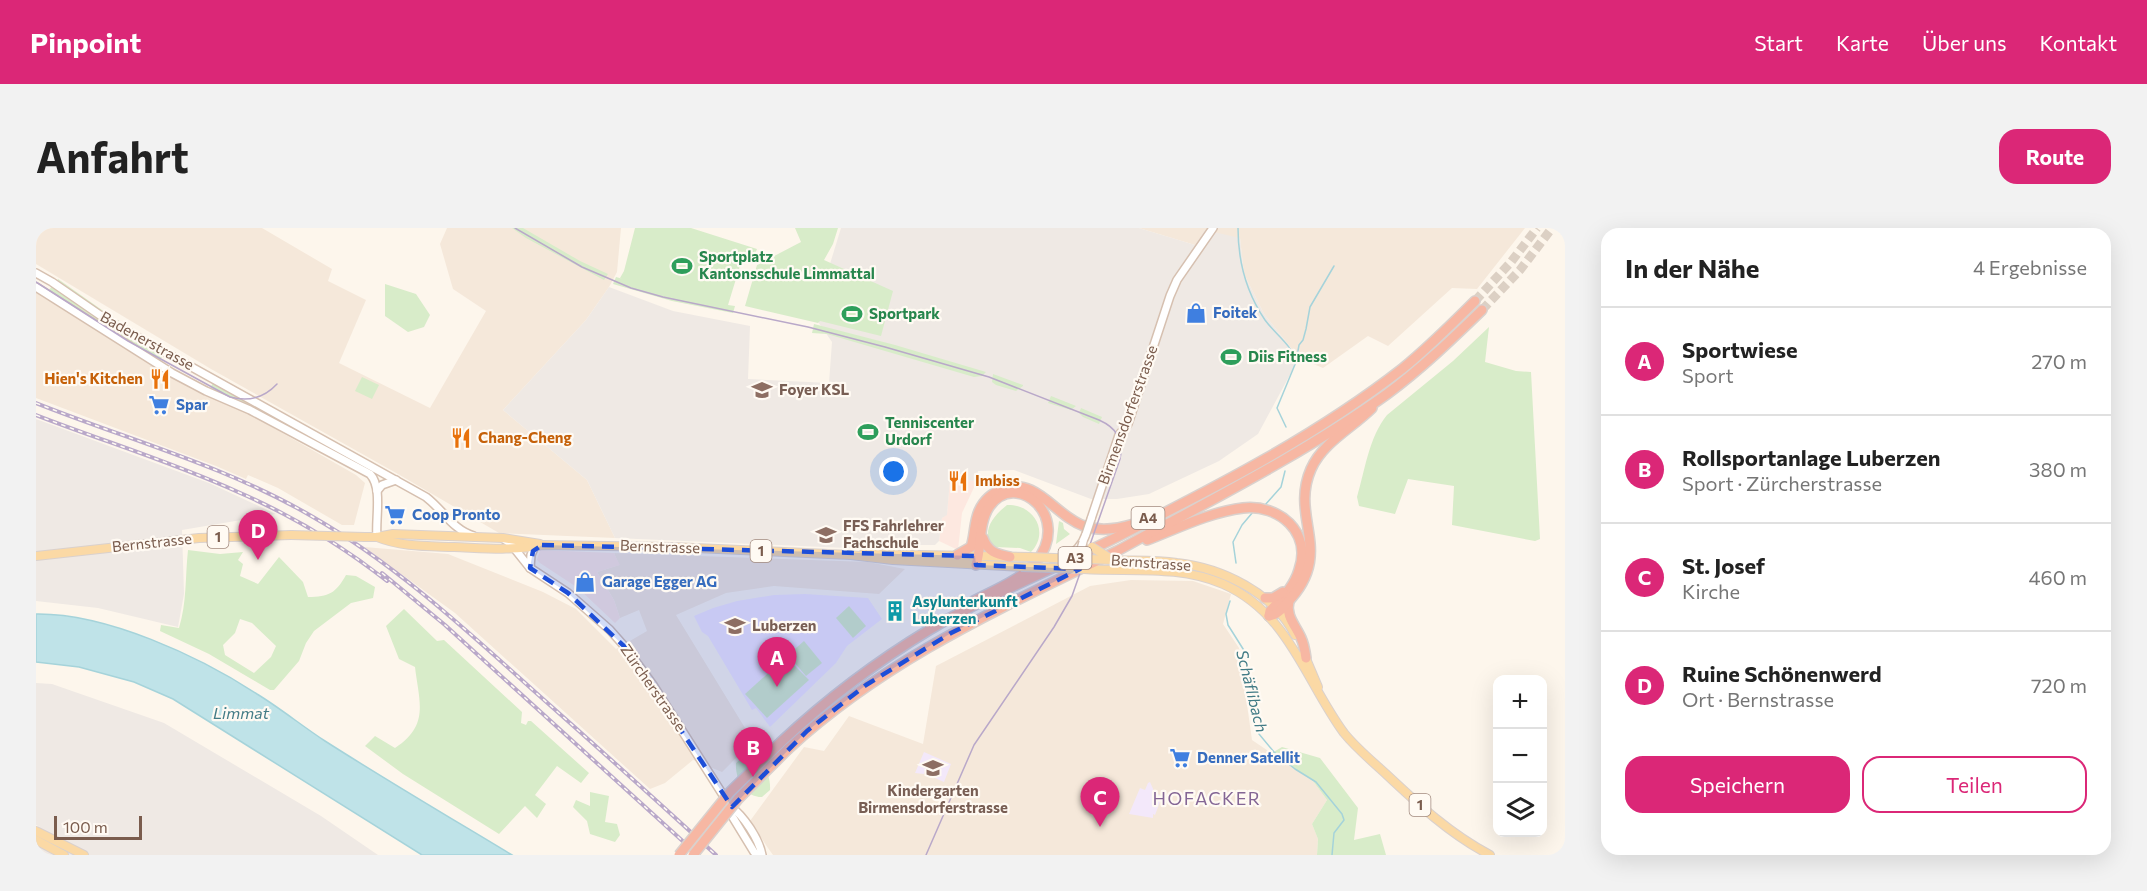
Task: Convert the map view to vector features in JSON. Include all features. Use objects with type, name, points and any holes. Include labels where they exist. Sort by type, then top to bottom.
[{"type":"highway","name":"A3","points":[[693,855],[805,720],[860,676],[930,630],[1218,485],[1293,443],[1368,394],[1404,367],[1475,301]]},
{"type":"highway","name":"A3","points":[[678,855],[730,792],[784,745],[854,694],[917,653],[1008,604],[1119,550],[1285,460],[1387,394],[1440,350],[1482,310]]},
{"type":"highway","points":[[1274,611],[1289,601],[1301,586],[1310,566],[1311,552],[1305,495],[1310,470],[1324,449],[1362,419],[1387,394]]},
{"type":"highway","name":"A4","points":[[977,559],[977,517],[983,503],[993,493],[1010,487],[1032,490],[1074,522],[1086,527],[1105,530],[1140,522],[1218,485]]},
{"type":"highway","name":"A4","points":[[930,630],[942,619],[1021,576],[1030,568],[1044,548],[1048,535],[1048,521],[1041,506],[1031,498],[1019,494],[1005,495],[997,499],[988,509],[971,547],[957,555]]},
{"type":"highway","name":"A4","points":[[1119,550],[1189,523],[1232,510],[1252,508],[1266,510],[1287,520],[1293,525],[1300,538],[1301,564],[1287,594],[1274,611]]},
{"type":"highway","points":[[978,534],[991,551],[1010,557]]},
{"type":"highway","points":[[1265,598],[1277,596],[1293,582]]},
{"type":"highway","points":[[1289,601],[1290,617],[1301,639],[1306,658]]},
{"type":"main road","name":"Birmensdorferstrasse","points":[[1072,568],[1078,559],[1119,435],[1130,418],[1173,287],[1213,228]]},
{"type":"main road","points":[[36,286],[39,274]]},
{"type":"main road","name":"Badenerstrasse","points":[[39,274],[107,320],[334,447],[385,473]]},
{"type":"main road","name":"Badenerstrasse","points":[[36,286],[172,373],[250,410],[368,473],[375,480]]},
{"type":"main road","points":[[377,537],[375,480],[385,473],[426,497],[450,522],[467,534],[482,538]]},
{"type":"main road","points":[[377,491],[382,485],[396,480]]},
{"type":"main road","points":[[443,546],[450,537],[450,522]]},
{"type":"main road","name":"Bernstrasse","points":[[36,556],[199,538],[291,535],[377,537],[393,534],[503,538],[538,546]]},
{"type":"main road","name":"Bernstrasse","points":[[377,537],[392,543],[443,546],[672,547],[851,555],[893,560],[1010,557],[1176,562],[1196,566],[1227,576],[1265,598],[1310,678],[1340,726],[1356,746],[1449,831],[1490,855]]},
{"type":"main road","name":"Zürcherstrasse","points":[[503,538],[530,568],[568,593],[610,630],[626,648],[660,694],[730,806],[738,812],[761,848],[760,855]]},
{"type":"main road","points":[[1061,559],[1069,555],[1084,538],[1095,550],[1112,560]]},
{"type":"main road","points":[[530,568],[531,555],[538,546]]},
{"type":"main road","name":"Bernstrasse","points":[[851,555],[872,553],[957,555],[1021,567],[1160,571],[1195,575],[1223,584],[1274,611],[1293,630],[1317,679],[1318,689]]},
{"type":"main road","points":[[1078,559],[1084,569]]},
{"type":"main road","points":[[36,831],[84,855]]},
{"type":"main road","points":[[36,840],[64,855]]},
{"type":"highlighted area","points":[[542,545],[975,556],[976,565],[1080,569],[951,633],[866,685],[807,731],[732,807],[626,648],[568,593],[530,568],[533,551]]},
{"type":"shaded area","points":[[36,228],[262,228],[332,269],[328,281],[366,300],[339,363],[430,408],[486,311],[453,289],[440,244],[447,228],[621,228],[617,272],[609,287],[586,320],[503,410],[587,480],[615,538],[499,533],[211,369],[36,264]]},
{"type":"shaded area","points":[[841,228],[1139,228],[1195,245],[1205,230],[1240,238],[1244,274],[1264,314],[1299,358],[1258,434],[1219,461],[1149,494],[1117,499],[1091,499],[1014,470],[978,471],[977,481],[950,479],[947,515],[942,518],[939,541],[935,545],[916,545],[915,551],[615,538],[587,480],[503,410],[586,320],[609,287],[673,311],[750,326],[748,379],[829,383],[832,342],[814,316]]},
{"type":"shaded area","points":[[1139,228],[1525,228],[1477,289],[1452,288],[1388,346],[1368,336],[1323,368],[1299,358],[1264,314],[1244,274],[1240,238],[1195,245]]},
{"type":"shaded area","points":[[36,291],[191,389],[251,415],[356,475],[365,483],[354,525],[342,525],[278,488],[248,475],[246,479],[36,398]]},
{"type":"shaded area","points":[[36,419],[209,483],[276,514],[182,530],[184,594],[178,627],[98,608],[36,601]]},
{"type":"shaded area","points":[[950,479],[977,481],[962,513],[958,550],[939,541],[942,518],[947,514]]},
{"type":"shaded area","points":[[364,547],[448,554],[543,592],[576,609],[616,649],[647,631],[639,610],[620,618],[614,600],[597,572],[619,565],[614,553],[868,562],[905,569],[879,594],[774,586],[726,593],[676,615],[753,741],[722,772],[693,760],[665,783],[650,789],[455,613]]},
{"type":"shaded area","name":"Garage Egger AG","points":[[540,550],[614,553],[620,565],[597,572],[614,600],[620,618],[615,623],[578,588],[540,563],[537,560]]},
{"type":"shaded area","points":[[1131,580],[1193,581],[1231,594],[1223,624],[1239,648],[1252,740],[1313,781],[1327,800],[1312,824],[1318,839],[1317,855],[773,855],[750,821],[804,747],[824,751],[849,716],[923,744],[936,666],[1090,586]]},
{"type":"shaded area","points":[[805,594],[868,598],[882,619],[847,646],[836,663],[770,727],[756,708],[752,710],[694,616],[737,601],[774,595]]},
{"type":"shaded area","points":[[36,683],[52,684],[164,723],[321,816],[378,855],[36,855],[40,827],[36,825]]},
{"type":"shaded area","name":"Kindergarten Birmensdorferstrasse","points":[[924,752],[951,764],[944,782],[928,775],[925,771],[924,774],[915,773]]},
{"type":"shaded area","points":[[1150,782],[1154,791],[1162,797],[1155,815],[1153,814],[1153,818],[1129,814],[1140,788],[1145,790]]},
{"type":"green space","points":[[512,228],[523,228],[580,261],[608,274],[604,280],[526,238]]},
{"type":"green space","name":"Sportplatz Kantonsschule Limmattal","points":[[635,228],[691,228],[757,249],[753,259],[743,256],[728,305],[735,306],[733,313],[672,301],[613,284],[616,277],[623,279],[620,278],[624,271]]},
{"type":"green space","points":[[795,228],[838,228],[833,244],[824,260],[893,291],[881,336],[745,306],[757,265],[801,242]]},
{"type":"green space","points":[[58,279],[109,315],[159,344],[105,316],[57,281]]},
{"type":"green space","points":[[385,284],[416,294],[430,315],[424,327],[408,332],[385,316]]},
{"type":"green space","points":[[52,286],[100,318],[164,353],[159,363],[47,293]]},
{"type":"green space","points":[[814,324],[986,372],[982,376],[974,377],[827,334],[812,333]]},
{"type":"green space","points":[[1489,327],[1485,362],[1516,371],[1531,372],[1540,539],[1535,541],[1452,525],[1454,486],[1408,479],[1395,514],[1359,506],[1357,497],[1368,454],[1376,433],[1387,415],[1453,361]]},
{"type":"green space","points":[[993,374],[1023,386],[1016,391],[996,385],[992,382]]},
{"type":"green space","points":[[362,377],[379,385],[372,399],[355,391]]},
{"type":"green space","points":[[214,381],[321,444],[253,408],[209,390]]},
{"type":"green space","points":[[1051,396],[1076,406],[1071,410],[1048,403]]},
{"type":"green space","points":[[1081,408],[1102,417],[1099,424],[1083,417],[1079,413]]},
{"type":"green space","points":[[1007,505],[1025,509],[1036,521],[1039,536],[1031,552],[1020,548],[995,547],[988,539],[990,524]]},
{"type":"green space","points":[[1059,521],[1070,534],[1056,544]]},
{"type":"green space","points":[[188,550],[220,554],[243,552],[238,560],[243,564],[240,576],[258,584],[279,557],[303,582],[308,597],[327,595],[339,586],[346,575],[356,576],[375,587],[373,598],[351,603],[314,631],[299,661],[274,690],[270,690],[209,654],[160,631],[161,625],[179,628],[185,599]],"holes":[[[240,619],[252,623],[276,646],[271,657],[254,673],[225,655],[223,645],[235,633]]]},
{"type":"green space","points":[[849,606],[866,626],[853,638],[836,618]]},
{"type":"green space","points":[[404,609],[437,641],[444,640],[522,712],[521,723],[526,725],[528,721],[531,721],[589,773],[581,783],[557,766],[535,795],[546,804],[537,818],[525,806],[499,834],[403,774],[365,746],[375,736],[395,748],[413,731],[418,721],[420,702],[415,667],[399,659],[386,626]]},
{"type":"green space","points":[[804,641],[822,663],[806,676],[788,655]]},
{"type":"green space","points":[[786,657],[809,680],[767,718],[745,694]]},
{"type":"green space","points":[[1282,747],[1320,758],[1358,808],[1354,840],[1380,834],[1386,855],[1317,855],[1318,839],[1312,824],[1327,800],[1313,781],[1272,753]]},
{"type":"green space","points":[[749,756],[762,766],[769,779],[770,790],[762,797],[750,794],[742,786],[737,775],[736,763],[743,757]]},
{"type":"green space","points":[[590,792],[609,796],[605,822],[617,824],[620,835],[615,842],[590,834],[587,821],[573,807],[576,800],[590,806]]},
{"type":"water","name":"Limmat","points":[[36,614],[92,621],[121,629],[151,639],[208,665],[266,699],[348,756],[512,855],[422,855],[173,699],[134,682],[79,667],[36,662]]},
{"type":"waterway","name":"Schäflibach","points":[[1238,228],[1240,253],[1248,288],[1265,320],[1287,344],[1296,361]]},
{"type":"waterway","points":[[1286,427],[1277,408],[1296,362],[1310,307],[1334,266]]},
{"type":"waterway","points":[[1265,505],[1281,487],[1285,471]]},
{"type":"waterway","points":[[1236,563],[1233,542],[1242,525],[1253,512]]},
{"type":"waterway","name":"Schäflibach","points":[[1230,601],[1226,614],[1228,625],[1245,652],[1248,680],[1255,694],[1254,720],[1259,734],[1274,752],[1316,782],[1342,814],[1344,820],[1334,833],[1332,855]]},
{"type":"tunnel","points":[[1475,301],[1511,262],[1537,228]]},
{"type":"tunnel","points":[[1482,310],[1520,270],[1552,228]]},
{"type":"tram line","points":[[515,228],[582,267],[631,288],[663,297],[808,327],[989,377],[1099,420],[1118,435],[1121,446],[1120,459],[1072,596],[1054,627],[974,745],[926,855]]},
{"type":"tram line","points":[[36,282],[128,341],[230,397],[255,398],[267,393],[277,384]]},
{"type":"railway","points":[[36,403],[212,468],[280,499],[343,535],[401,576],[455,621],[716,855]]},
{"type":"railway","points":[[36,415],[188,471],[258,501],[315,532],[352,555],[387,581]]},
{"type":"railway","points":[[382,573],[445,625],[698,855]]},
{"type":"place","name":"Sportplatz Kantonsschule Limmattal","points":[[682,266]]},
{"type":"place","name":"Foitek","points":[[1196,313]]},
{"type":"place","name":"Sportpark","points":[[852,314]]},
{"type":"place","name":"Diis Fitness","points":[[1231,357]]},
{"type":"place","name":"Hien's Kitchen","points":[[160,379]]},
{"type":"place","name":"Foyer KSL","points":[[762,390]]},
{"type":"place","name":"Spar","points":[[159,405]]},
{"type":"place","name":"Tenniscenter Urdorf","points":[[868,432]]},
{"type":"place","name":"Chang-Cheng","points":[[461,438]]},
{"type":"place","name":"Imbiss","points":[[958,481]]},
{"type":"place","name":"Coop Pronto","points":[[395,515]]},
{"type":"place","name":"FFS Fahrlehrer Fachschule","points":[[826,535]]},
{"type":"place","name":"Ruine Schönenwerd","points":[[258,560]]},
{"type":"place","name":"Garage Egger AG","points":[[585,582]]},
{"type":"place","name":"Asylunterkunft Luberzen","points":[[895,611]]},
{"type":"place","name":"Luberzen","points":[[735,626]]},
{"type":"place","name":"Sportwiese","points":[[777,687]]},
{"type":"place","name":"Denner Satellit","points":[[1180,758]]},
{"type":"place","name":"Kindergarten Birmensdorferstrasse","points":[[933,768]]},
{"type":"place","name":"Rollsportanlage Luberzen","points":[[753,777]]},
{"type":"place","name":"St. Josef","points":[[1100,827]]},
{"type":"district","name":"HOFACKER","points":[[1207,799]]}]
